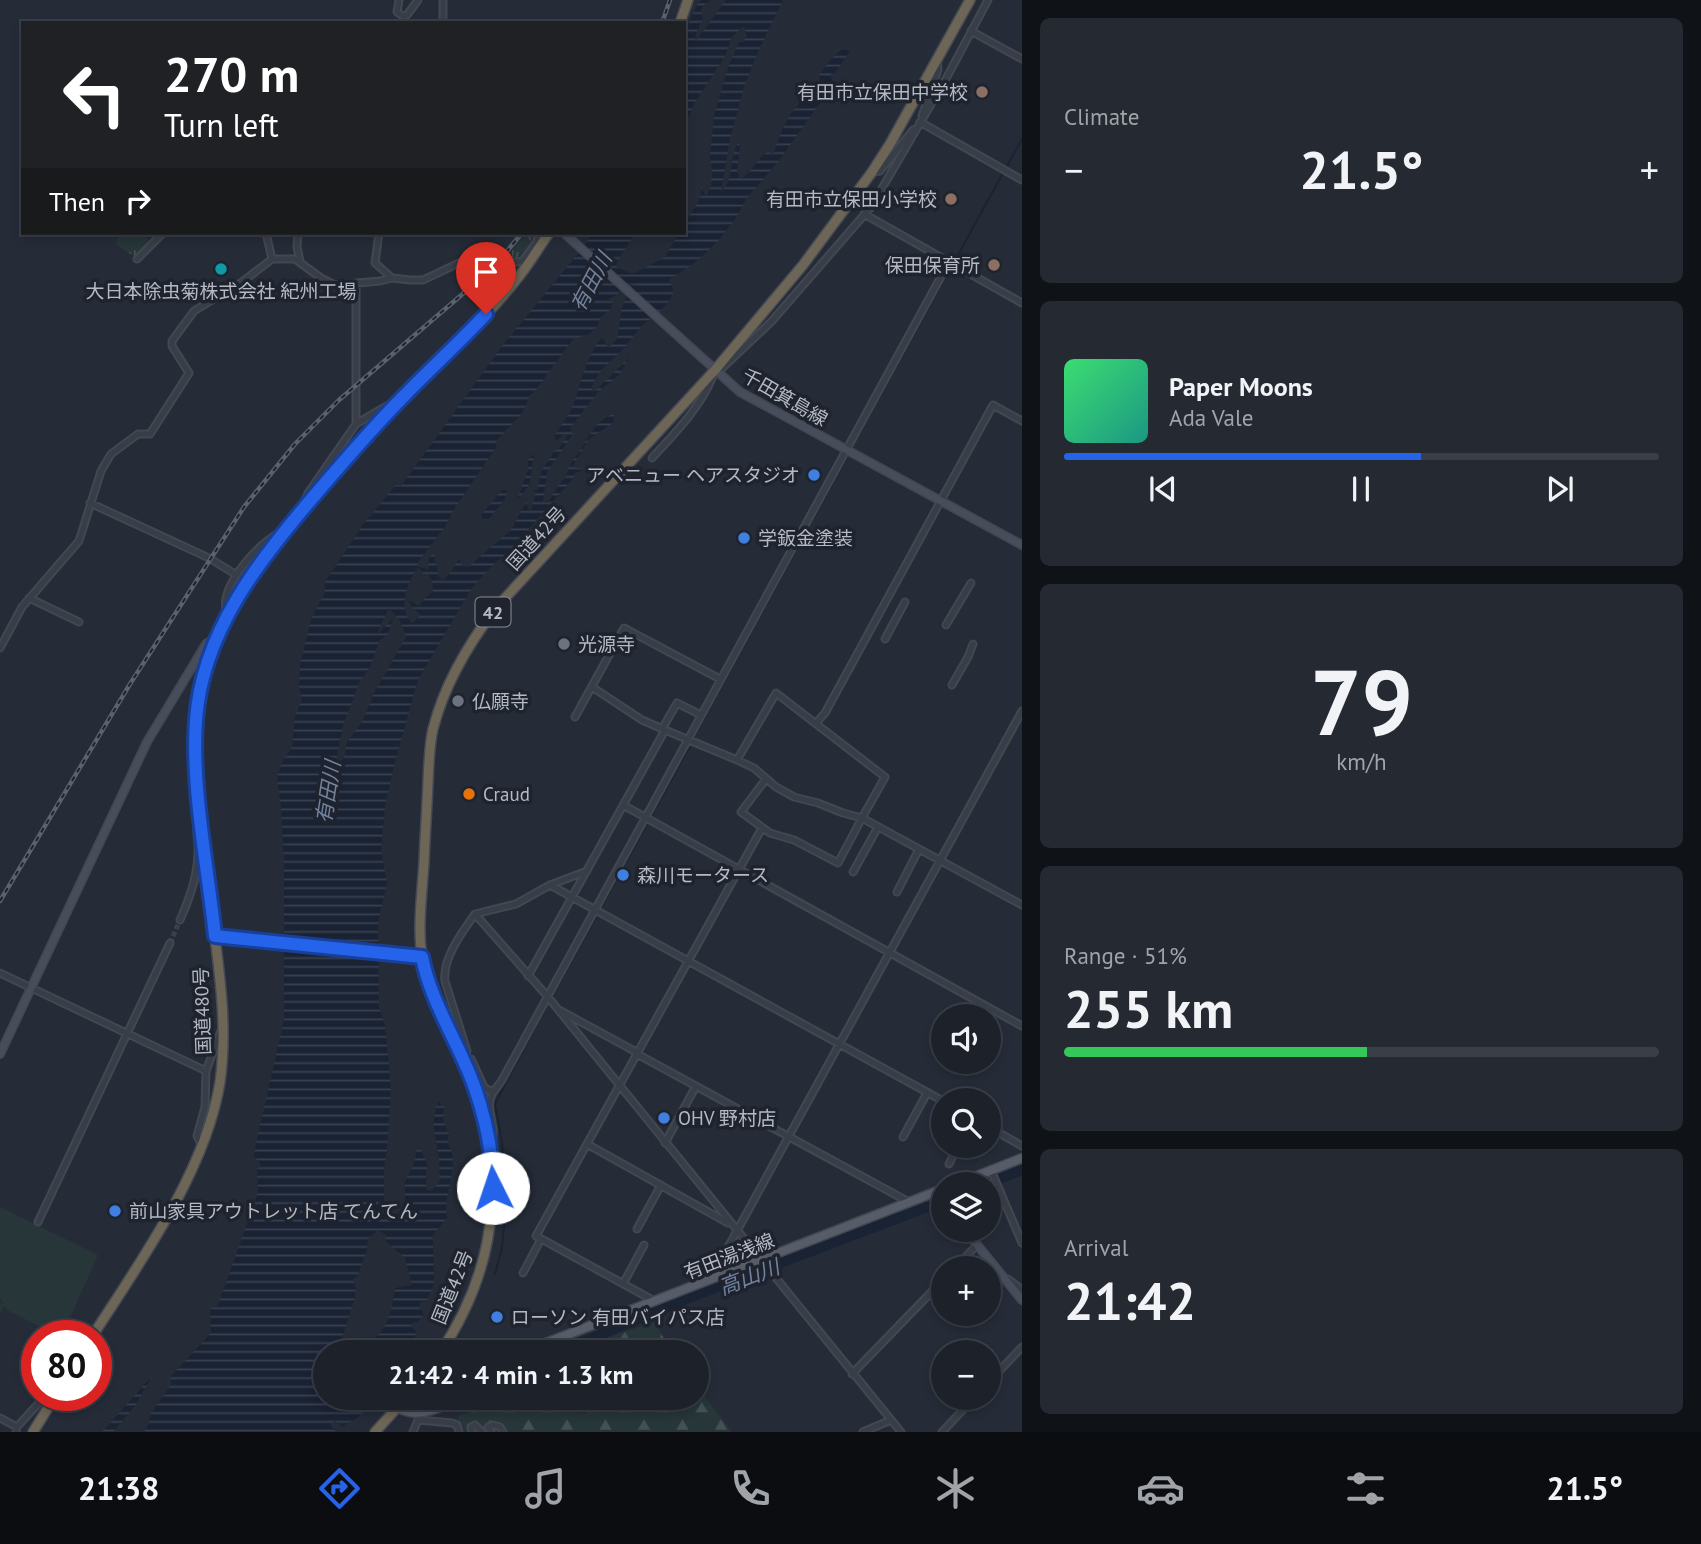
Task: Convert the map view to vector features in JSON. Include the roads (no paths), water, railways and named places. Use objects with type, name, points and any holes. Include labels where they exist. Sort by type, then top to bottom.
[{"type":"highway","points":[[681,21],[688,0]]},
{"type":"highway","name":"国道42号","points":[[447,1340],[464,1311],[486,1247],[493,1188],[490,1146],[467,1057],[432,994],[419,956],[431,741],[440,706],[477,633],[496,608],[775,301],[872,172],[970,0]]},
{"type":"highway","name":"国道480号","points":[[102,1320],[174,1202],[202,1146],[220,1081],[224,1024],[201,815],[195,722],[199,693],[217,637],[227,614],[285,530],[402,397],[504,295],[548,235]]},
{"type":"highway","points":[[215,936],[419,956]]},
{"type":"highway","points":[[374,1432],[396,1410]]},
{"type":"highway","points":[[33,1432],[47,1411]]},
{"type":"main road","points":[[986,1172],[1022,1158]]},
{"type":"main road","name":"有田湯浅線","points":[[559,1340],[710,1280],[763,1263],[909,1202],[931,1196]]},
{"type":"main road","points":[[403,1410],[419,1417],[435,1410]]},
{"type":"street","points":[[399,0],[397,12],[403,16],[407,15],[418,0]]},
{"type":"street","points":[[443,0],[443,21]]},
{"type":"street","points":[[652,458],[683,424],[708,387],[715,368],[726,366],[771,322],[875,202],[988,0]]},
{"type":"street","points":[[971,31],[1022,59]]},
{"type":"street","points":[[872,172],[880,171],[920,122],[938,70],[937,59]]},
{"type":"street","points":[[920,122],[1022,180]]},
{"type":"street","points":[[864,214],[1022,303]]},
{"type":"street","points":[[137,259],[161,235]]},
{"type":"street","points":[[266,235],[272,259]]},
{"type":"street","points":[[298,235],[300,261]]},
{"type":"street","points":[[379,235],[375,263],[392,278]]},
{"type":"street","points":[[500,264],[523,261],[542,235]]},
{"type":"street","name":"千田箕島線","points":[[566,235],[746,395],[1022,545]]},
{"type":"street","points":[[0,648],[29,598],[79,541],[101,471],[111,454],[138,434],[150,434],[189,373],[172,346],[175,337],[194,312],[242,282],[272,259],[300,261],[329,283],[339,285],[392,278],[424,280],[461,262],[485,265]]},
{"type":"street","points":[[490,1146],[495,1136],[489,1103],[495,1090],[949,262]]},
{"type":"street","points":[[356,283],[356,424]]},
{"type":"street","points":[[299,514],[308,493],[356,424],[402,397]]},
{"type":"street","points":[[816,723],[825,713],[993,405],[1022,421]]},
{"type":"street","points":[[90,503],[209,558],[235,574]]},
{"type":"street","points":[[227,614],[225,603],[235,574],[277,533],[285,530]]},
{"type":"street","points":[[946,625],[971,583]]},
{"type":"street","points":[[29,598],[79,622]]},
{"type":"street","points":[[885,639],[905,602]]},
{"type":"street","points":[[575,717],[624,628],[720,680]]},
{"type":"street","points":[[0,1054],[147,742],[206,644],[217,637]]},
{"type":"street","points":[[952,685],[973,644]]},
{"type":"street","points":[[592,687],[642,720],[754,768],[793,797],[862,818],[1022,905]]},
{"type":"street","points":[[737,760],[776,693],[885,777],[838,863],[803,844],[769,833],[741,812],[766,779]]},
{"type":"street","points":[[528,976],[573,898],[677,703],[701,715]]},
{"type":"street","points":[[710,1280],[734,1228],[788,1136],[1022,711]]},
{"type":"street","points":[[623,804],[1022,1026]]},
{"type":"street","points":[[180,920],[196,876],[199,849],[196,825],[201,815]]},
{"type":"street","points":[[853,872],[878,827]]},
{"type":"street","points":[[651,1303],[649,1298],[536,1236],[762,828]]},
{"type":"street","points":[[897,892],[919,849]]},
{"type":"street","points":[[495,1090],[490,1091],[484,1087],[467,1057],[444,973],[452,952],[475,914],[516,904],[551,885],[587,871]]},
{"type":"street","points":[[551,885],[931,1095]]},
{"type":"street","points":[[475,914],[548,997],[901,1432]]},
{"type":"street","points":[[38,1222],[170,943]]},
{"type":"street","points":[[0,973],[206,1071]]},
{"type":"street","points":[[558,1010],[909,1202]]},
{"type":"street","points":[[202,1146],[197,1136],[205,1107],[206,1071],[224,1024]]},
{"type":"street","points":[[665,1143],[696,1086]]},
{"type":"street","points":[[903,1137],[927,1093]]},
{"type":"street","points":[[1001,1134],[1022,1146]]},
{"type":"street","points":[[587,1144],[734,1228]]},
{"type":"street","points":[[949,1164],[952,1158]]},
{"type":"street","points":[[991,1170],[1022,1243]]},
{"type":"street","points":[[637,1229],[661,1185]]},
{"type":"street","points":[[523,1273],[541,1239]]},
{"type":"street","points":[[973,1242],[984,1256]]},
{"type":"street","points":[[623,1284],[644,1245]]},
{"type":"street","points":[[966,1256],[976,1246]]},
{"type":"street","points":[[1001,1274],[1022,1290]]},
{"type":"street","points":[[1001,1276],[1022,1300]]},
{"type":"street","points":[[852,1374],[931,1292]]},
{"type":"street","points":[[1001,1369],[1022,1347]]},
{"type":"street","points":[[942,1432],[963,1410]]},
{"type":"street","points":[[0,1418],[16,1429],[32,1411]]},
{"type":"street","points":[[413,1432],[419,1417],[452,1423],[457,1425],[459,1432]]},
{"type":"street","points":[[863,1432],[891,1420]]},
{"type":"street","points":[[472,1432],[471,1427],[475,1425],[482,1432]]},
{"type":"street","points":[[491,1432],[488,1427],[492,1425],[500,1427],[503,1432]]},
{"type":"water","name":"有田川","points":[[701,0],[711,0],[701,10],[703,19],[695,42],[726,0],[783,0],[744,87],[730,139],[721,192],[728,181],[738,143],[740,147],[737,171],[740,179],[766,153],[770,151],[773,157],[780,134],[792,112],[803,101],[820,91],[822,88],[819,76],[832,58],[843,49],[850,51],[835,73],[831,74],[832,81],[827,93],[778,162],[747,198],[719,240],[696,262],[669,280],[673,290],[669,300],[597,376],[591,389],[595,391],[630,357],[619,375],[599,391],[570,428],[573,434],[547,472],[543,502],[549,501],[566,478],[571,464],[593,430],[614,414],[613,423],[589,439],[572,467],[584,469],[570,476],[575,476],[515,545],[470,591],[418,680],[385,806],[381,851],[387,883],[378,923],[379,1007],[385,1025],[391,1088],[384,1202],[402,1223],[405,1184],[416,1151],[420,1148],[428,1166],[426,1190],[431,1191],[440,1181],[434,1126],[439,1101],[444,1107],[443,1120],[449,1134],[447,1142],[453,1161],[447,1218],[433,1235],[434,1284],[426,1302],[421,1302],[419,1307],[424,1314],[411,1326],[416,1331],[415,1340],[372,1340],[386,1324],[395,1288],[412,1285],[405,1258],[385,1241],[386,1235],[378,1230],[368,1239],[357,1277],[353,1279],[356,1289],[354,1301],[341,1340],[313,1340],[313,1410],[365,1410],[362,1414],[342,1427],[336,1421],[330,1424],[336,1432],[144,1432],[150,1415],[171,1384],[170,1377],[211,1333],[210,1309],[218,1305],[258,1190],[257,1169],[261,1165],[254,1156],[284,1019],[284,864],[277,778],[283,760],[292,747],[295,716],[302,700],[299,688],[300,665],[311,619],[325,592],[324,584],[362,526],[396,485],[401,486],[505,342],[592,235],[635,235],[616,267],[633,274],[665,257],[678,235],[686,235],[686,224],[699,199],[701,186],[706,196],[711,186],[710,154],[714,115],[729,65],[739,42],[743,42],[747,36],[744,26],[731,38],[726,55],[694,104],[686,123],[686,34]],"holes":[[[629,283],[633,284],[622,307],[617,339],[608,348],[602,337],[592,351],[573,405],[555,435],[555,441],[568,434],[541,472],[537,490],[533,490],[536,493],[530,512],[526,502],[511,530],[468,567],[462,566],[459,558],[443,580],[438,576],[435,556],[432,554],[428,570],[418,566],[417,563],[445,527],[496,447],[497,440],[523,412],[530,395],[573,339],[590,334],[598,325],[600,318],[611,309],[613,301],[609,302],[609,299]],[[418,567],[425,576],[428,574],[432,581],[433,592],[419,606],[409,600],[412,608],[421,615],[412,623],[405,609],[405,595]],[[389,608],[400,621],[406,637],[375,691],[362,722],[347,742],[344,758],[335,767],[343,726],[359,683],[394,618],[376,635]]]},
{"type":"water","points":[[534,454],[529,484],[517,500],[528,469],[528,460]]},
{"type":"water","points":[[502,490],[507,490],[505,499],[488,520],[483,519],[481,515]]},
{"type":"water","points":[[152,1376],[135,1406],[113,1432],[102,1432]]},
{"type":"waterway","points":[[1006,168],[1022,139]]},
{"type":"waterway","points":[[857,438],[1003,173]]},
{"type":"waterway","points":[[693,739],[847,457]]},
{"type":"waterway","points":[[552,997],[691,744]]},
{"type":"waterway","points":[[495,1274],[502,1248],[506,1204],[502,1142],[495,1104],[549,1001]]},
{"type":"waterway","name":"高山川","points":[[1001,1179],[1022,1170]]},
{"type":"waterway","name":"高山川","points":[[587,1340],[694,1296],[931,1206]]},
{"type":"tunnel","points":[[485,265],[500,264]]},
{"type":"tunnel","points":[[170,943],[180,920]]},
{"type":"railway","points":[[663,21],[670,0]]},
{"type":"railway","points":[[0,901],[130,684],[244,507],[295,444],[339,400],[493,268],[520,235]]},
{"type":"place","name":"有田市立保田中学校","points":[[982,92]]},
{"type":"place","name":"有田市立保田小学校","points":[[951,199]]},
{"type":"place","name":"保田保育所","points":[[994,265]]},
{"type":"place","name":"大日本除虫菊株式会社 紀州工場","points":[[221,269]]},
{"type":"place","name":"アベニュー ヘアスタジオ","points":[[814,475]]},
{"type":"place","name":"学鈑金塗装","points":[[744,538]]},
{"type":"place","name":"光源寺","points":[[564,644]]},
{"type":"place","name":"仏願寺","points":[[458,701]]},
{"type":"place","name":"Craud","points":[[469,794]]},
{"type":"place","name":"森川モータース","points":[[623,875]]},
{"type":"place","name":"OHV 野村店","points":[[664,1118]]},
{"type":"place","name":"前山家具アウトレット店 てんてん","points":[[115,1211]]},
{"type":"place","name":"ローソン 有田バイパス店","points":[[497,1317]]}]
